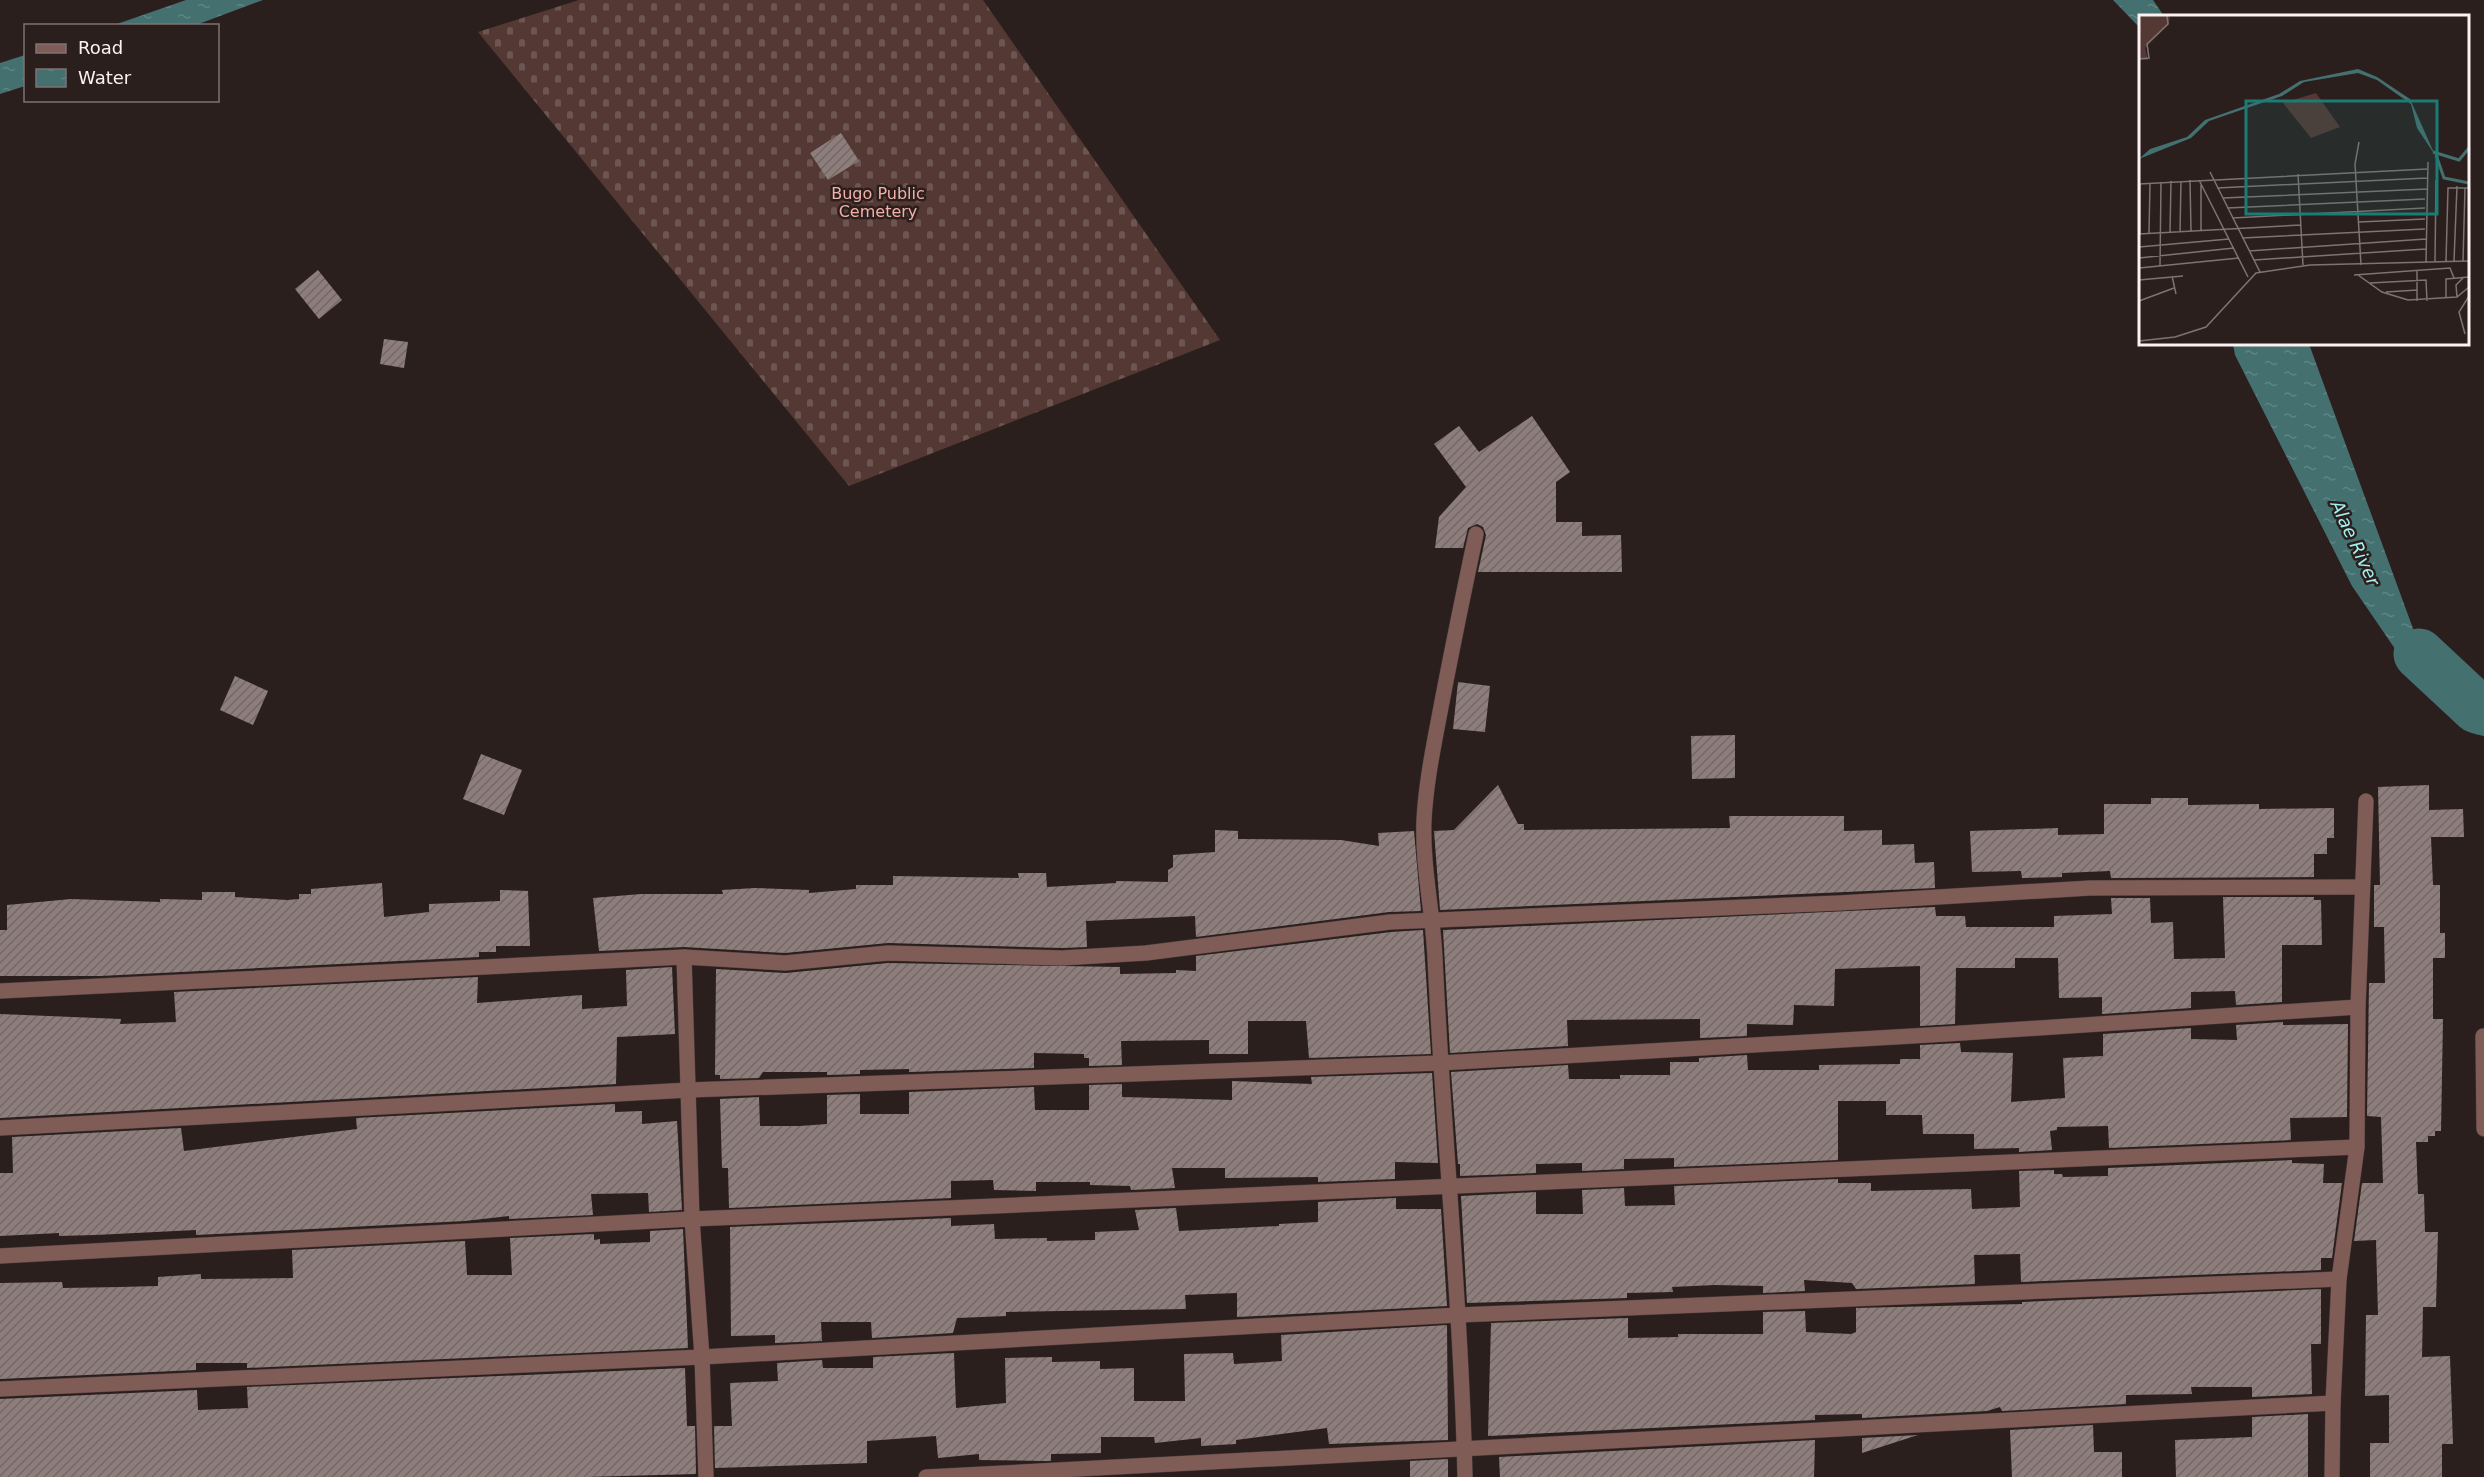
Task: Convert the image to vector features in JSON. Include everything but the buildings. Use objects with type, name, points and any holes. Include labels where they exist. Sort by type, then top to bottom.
[{"type":"street","points":[[1465,1477],[1458,1315],[1440,1063],[1433,922],[1424,848],[1428,781],[1454,634],[1476,534]]},
{"type":"street","points":[[2332,1477],[2332,1403],[2339,1279],[2357,1147],[2361,887],[2366,801]]},
{"type":"street","points":[[0,991],[684,957],[785,963],[888,953],[1062,958],[1146,953],[1390,922],[1433,922],[2090,888],[2361,887]]},
{"type":"street","points":[[684,957],[692,1220],[702,1358],[706,1477]]},
{"type":"street","points":[[0,1128],[689,1090],[1440,1063],[1936,1035],[2358,1007]]},
{"type":"street","points":[[2483,1036],[2484,1129]]},
{"type":"street","points":[[0,1256],[692,1220],[2357,1147]]},
{"type":"street","points":[[0,1389],[702,1358],[1458,1315],[2339,1279]]},
{"type":"street","points":[[926,1477],[2332,1403]]},
{"type":"green space","name":"Bugo Public Cemetery","points":[[579,0],[983,0],[1220,340],[849,486],[478,32]]},
{"type":"water","points":[[186,0],[263,0],[199,24],[117,24]]},
{"type":"water","points":[[2113,0],[2153,0],[2163,15],[2139,15],[2139,27]]},
{"type":"water","points":[[24,55],[24,86],[0,94],[0,63]]},
{"type":"water","points":[[2233,345],[2309,345],[2415,634],[2471,671],[2469,712],[2417,681],[2352,586],[2235,355]]},
{"type":"waterway","name":"Alae River","points":[[2419,654],[2477,708],[2484,710]]},
{"type":"waterway","points":[[2477,708],[2484,732]]}]
